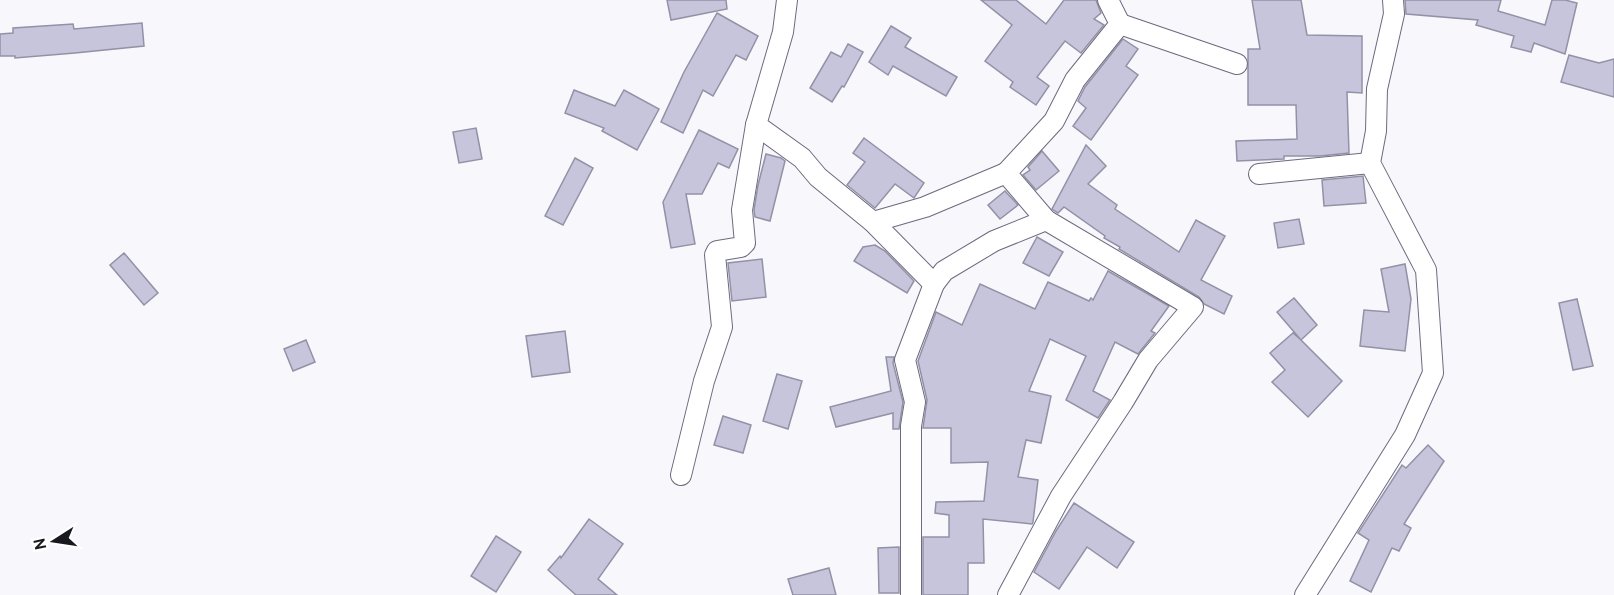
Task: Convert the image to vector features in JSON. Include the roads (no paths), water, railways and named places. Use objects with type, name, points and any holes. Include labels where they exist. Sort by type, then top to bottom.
[{"type":"street","points":[[681,475],[704,381],[722,327],[715,255],[717,251],[741,247],[746,243],[742,210],[756,125],[783,32],[787,0]]},
{"type":"street","points":[[1108,0],[1120,24],[1237,64]]},
{"type":"street","points":[[1305,595],[1405,435],[1433,373],[1426,270],[1370,163],[1376,130],[1377,89],[1394,14],[1393,0]]},
{"type":"street","points":[[873,222],[925,207],[1006,173],[1054,121],[1075,80],[1120,24]]},
{"type":"street","points":[[756,125],[802,158],[818,177],[873,222],[934,284]]},
{"type":"street","points":[[1259,174],[1370,163]]},
{"type":"street","points":[[1006,173],[1046,220],[1193,307],[1149,360],[1061,496],[1008,595]]},
{"type":"street","points":[[911,595],[911,426],[915,402],[904,360],[934,284],[944,271],[994,241],[1046,220]]}]
